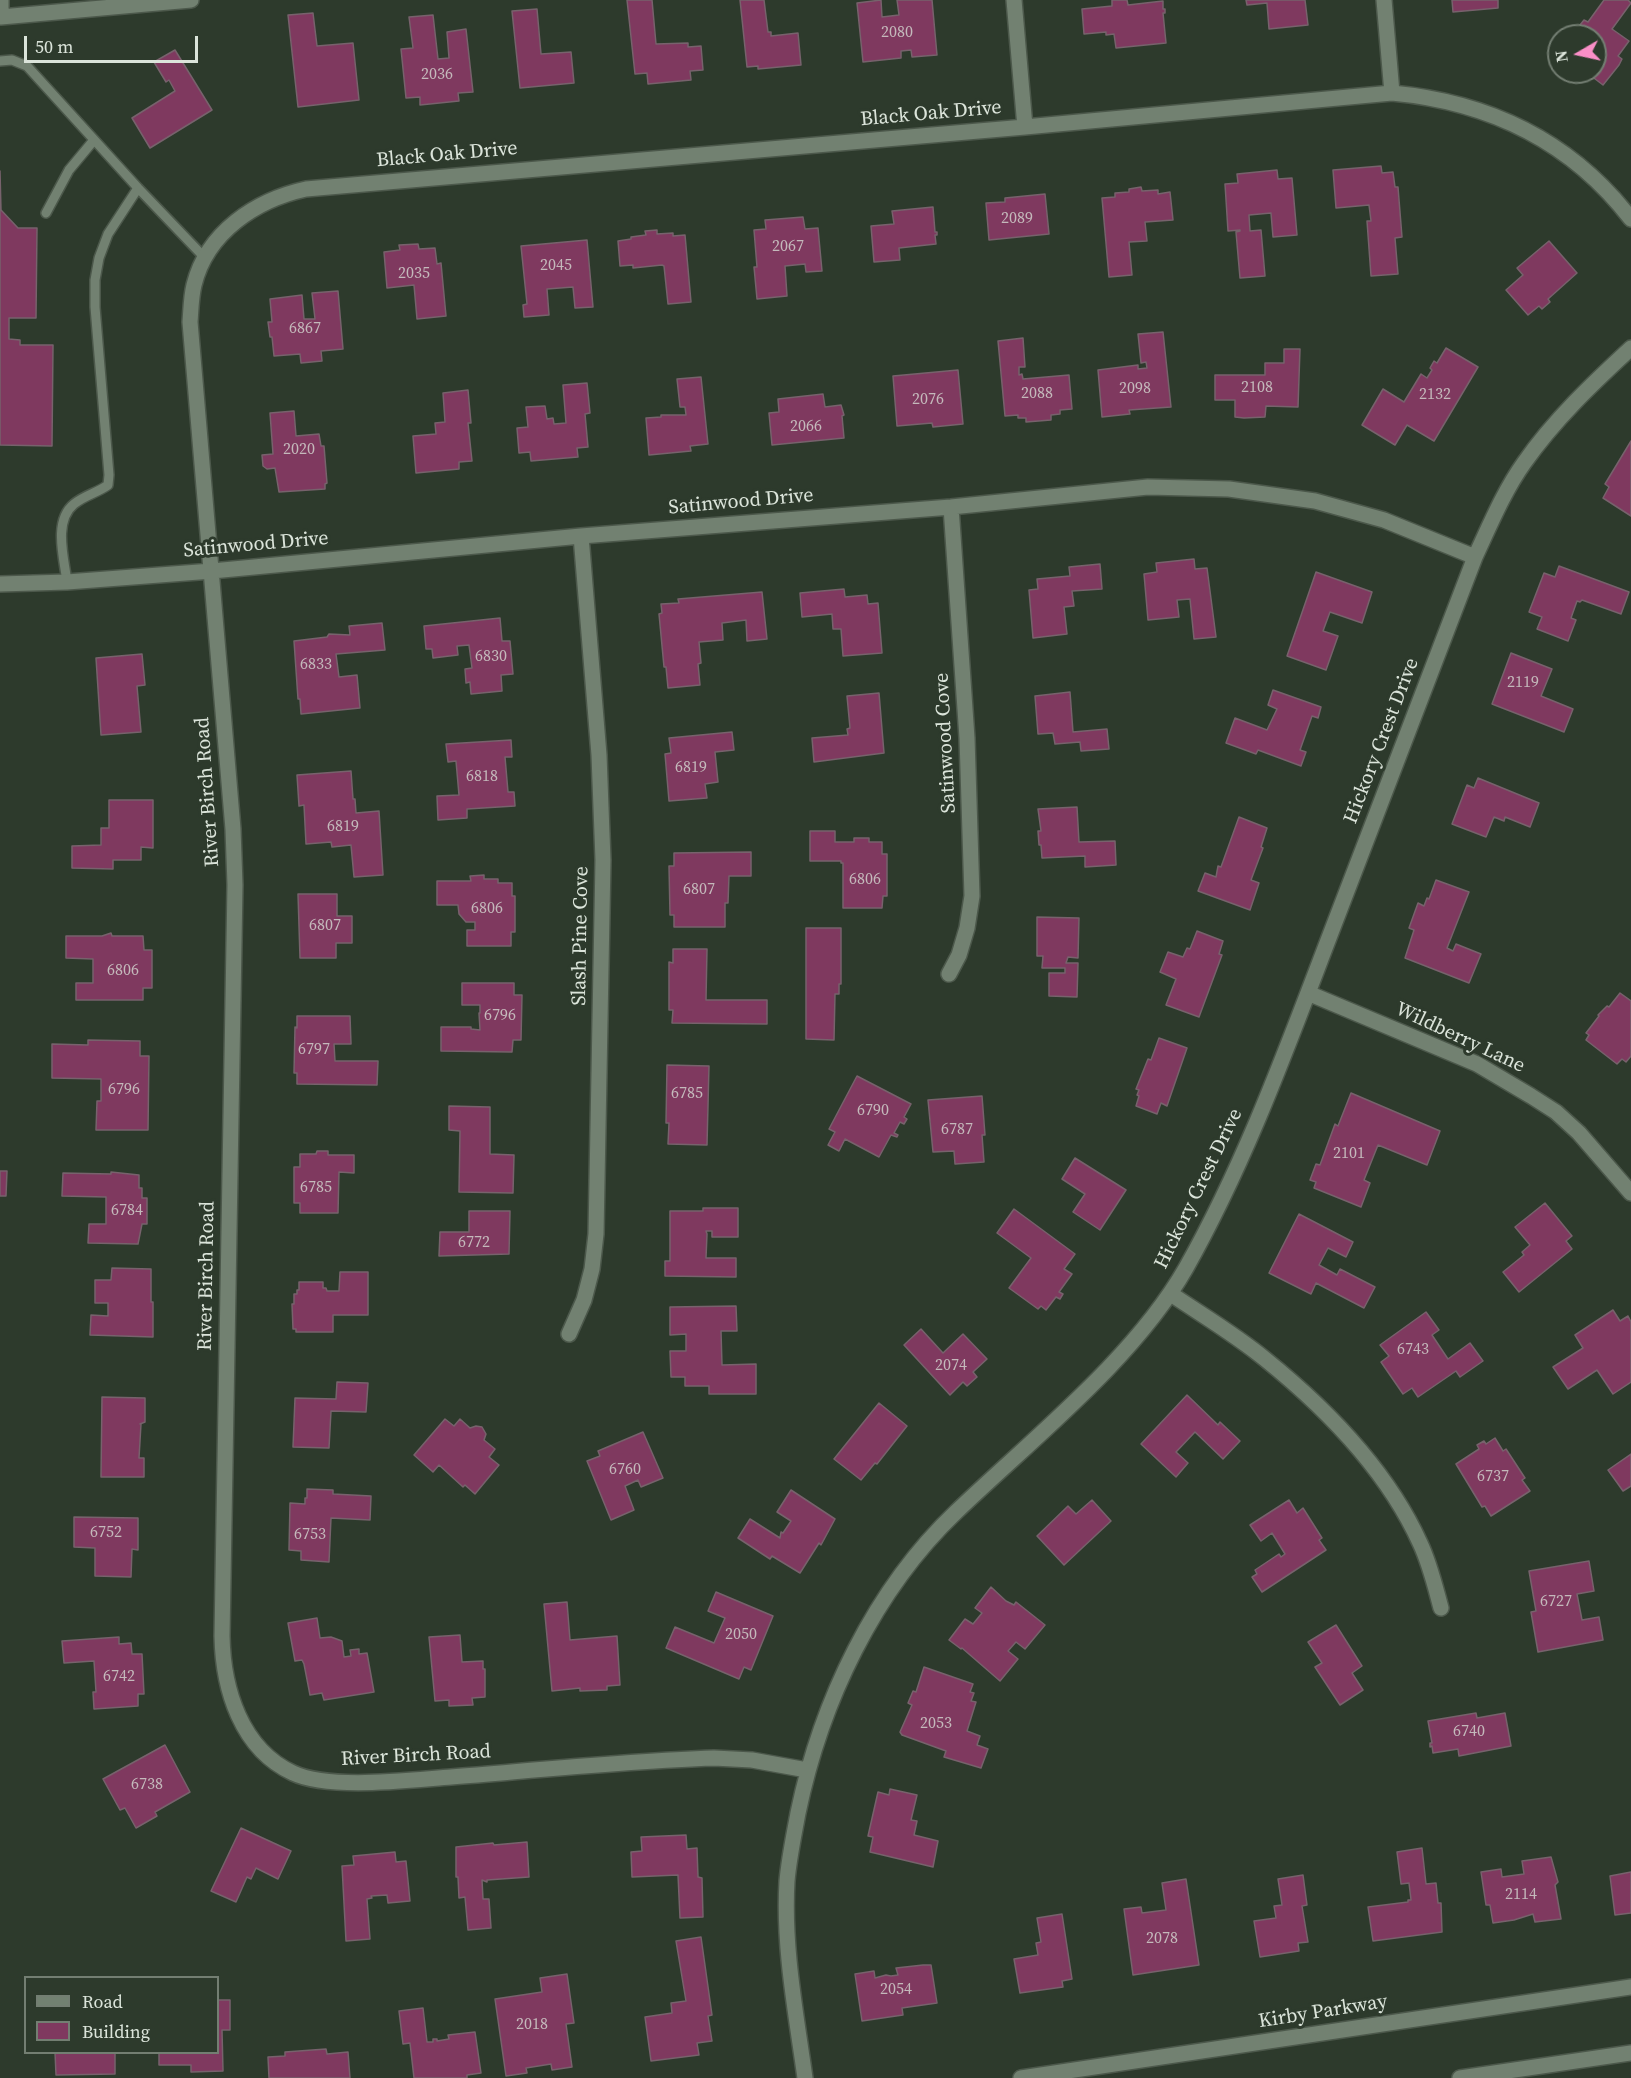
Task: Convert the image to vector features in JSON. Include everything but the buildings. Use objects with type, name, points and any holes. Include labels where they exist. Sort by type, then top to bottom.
[{"type":"street","points":[[1,0],[1,16],[191,0]]},
{"type":"street","points":[[1014,0],[1025,127]]},
{"type":"street","points":[[1384,0],[1392,93]]},
{"type":"street","name":"Black Oak Drive","points":[[214,244],[231,226],[253,209],[270,199],[306,189],[1392,93],[1453,102],[1528,130],[1556,146],[1585,169],[1618,202],[1631,219]]},
{"type":"street","name":"River Birch Road","points":[[214,244],[205,258],[194,285],[190,322],[230,788],[235,885],[222,1660],[227,1688],[238,1717],[255,1742],[273,1761],[294,1774],[317,1779],[379,1782],[704,1759],[752,1760],[807,1770]]},
{"type":"street","name":"Hickory Crest Drive","points":[[805,2078],[790,1967],[787,1921],[788,1878],[794,1831],[807,1770],[824,1721],[856,1650],[904,1568],[921,1548],[1110,1366],[1171,1294],[1210,1223],[1242,1153],[1308,993],[1475,557],[1498,508],[1524,464],[1554,424],[1631,348]]},
{"type":"street","name":"Satinwood Drive","points":[[0,584],[67,582],[212,571],[581,536],[951,507],[1148,488],[1229,489],[1315,501],[1384,520],[1475,557]]},
{"type":"street","name":"Satinwood Cove","points":[[949,974],[959,955],[968,928],[972,896],[969,759],[951,507]]},
{"type":"street","name":"Slash Pine Cove","points":[[569,1334],[584,1300],[592,1269],[596,1234],[603,915],[599,755],[581,536]]},
{"type":"street","name":"Wildberry Lane","points":[[1308,993],[1478,1064],[1532,1096],[1556,1112],[1579,1133],[1631,1193]]},
{"type":"street","points":[[1171,1294],[1264,1359],[1333,1420],[1364,1455],[1412,1526],[1427,1561],[1441,1608]]},
{"type":"street","name":"Kirby Parkway","points":[[1021,2078],[1631,1987]]},
{"type":"street","points":[[1460,2078],[1631,2053]]},
{"type":"lane","points":[[0,61],[12,60],[27,66],[205,258]]},
{"type":"lane","points":[[46,213],[69,170],[94,140]]},
{"type":"lane","points":[[67,582],[62,532],[63,519],[74,504],[108,485],[109,475],[95,307],[96,267],[108,234],[138,188]]}]
